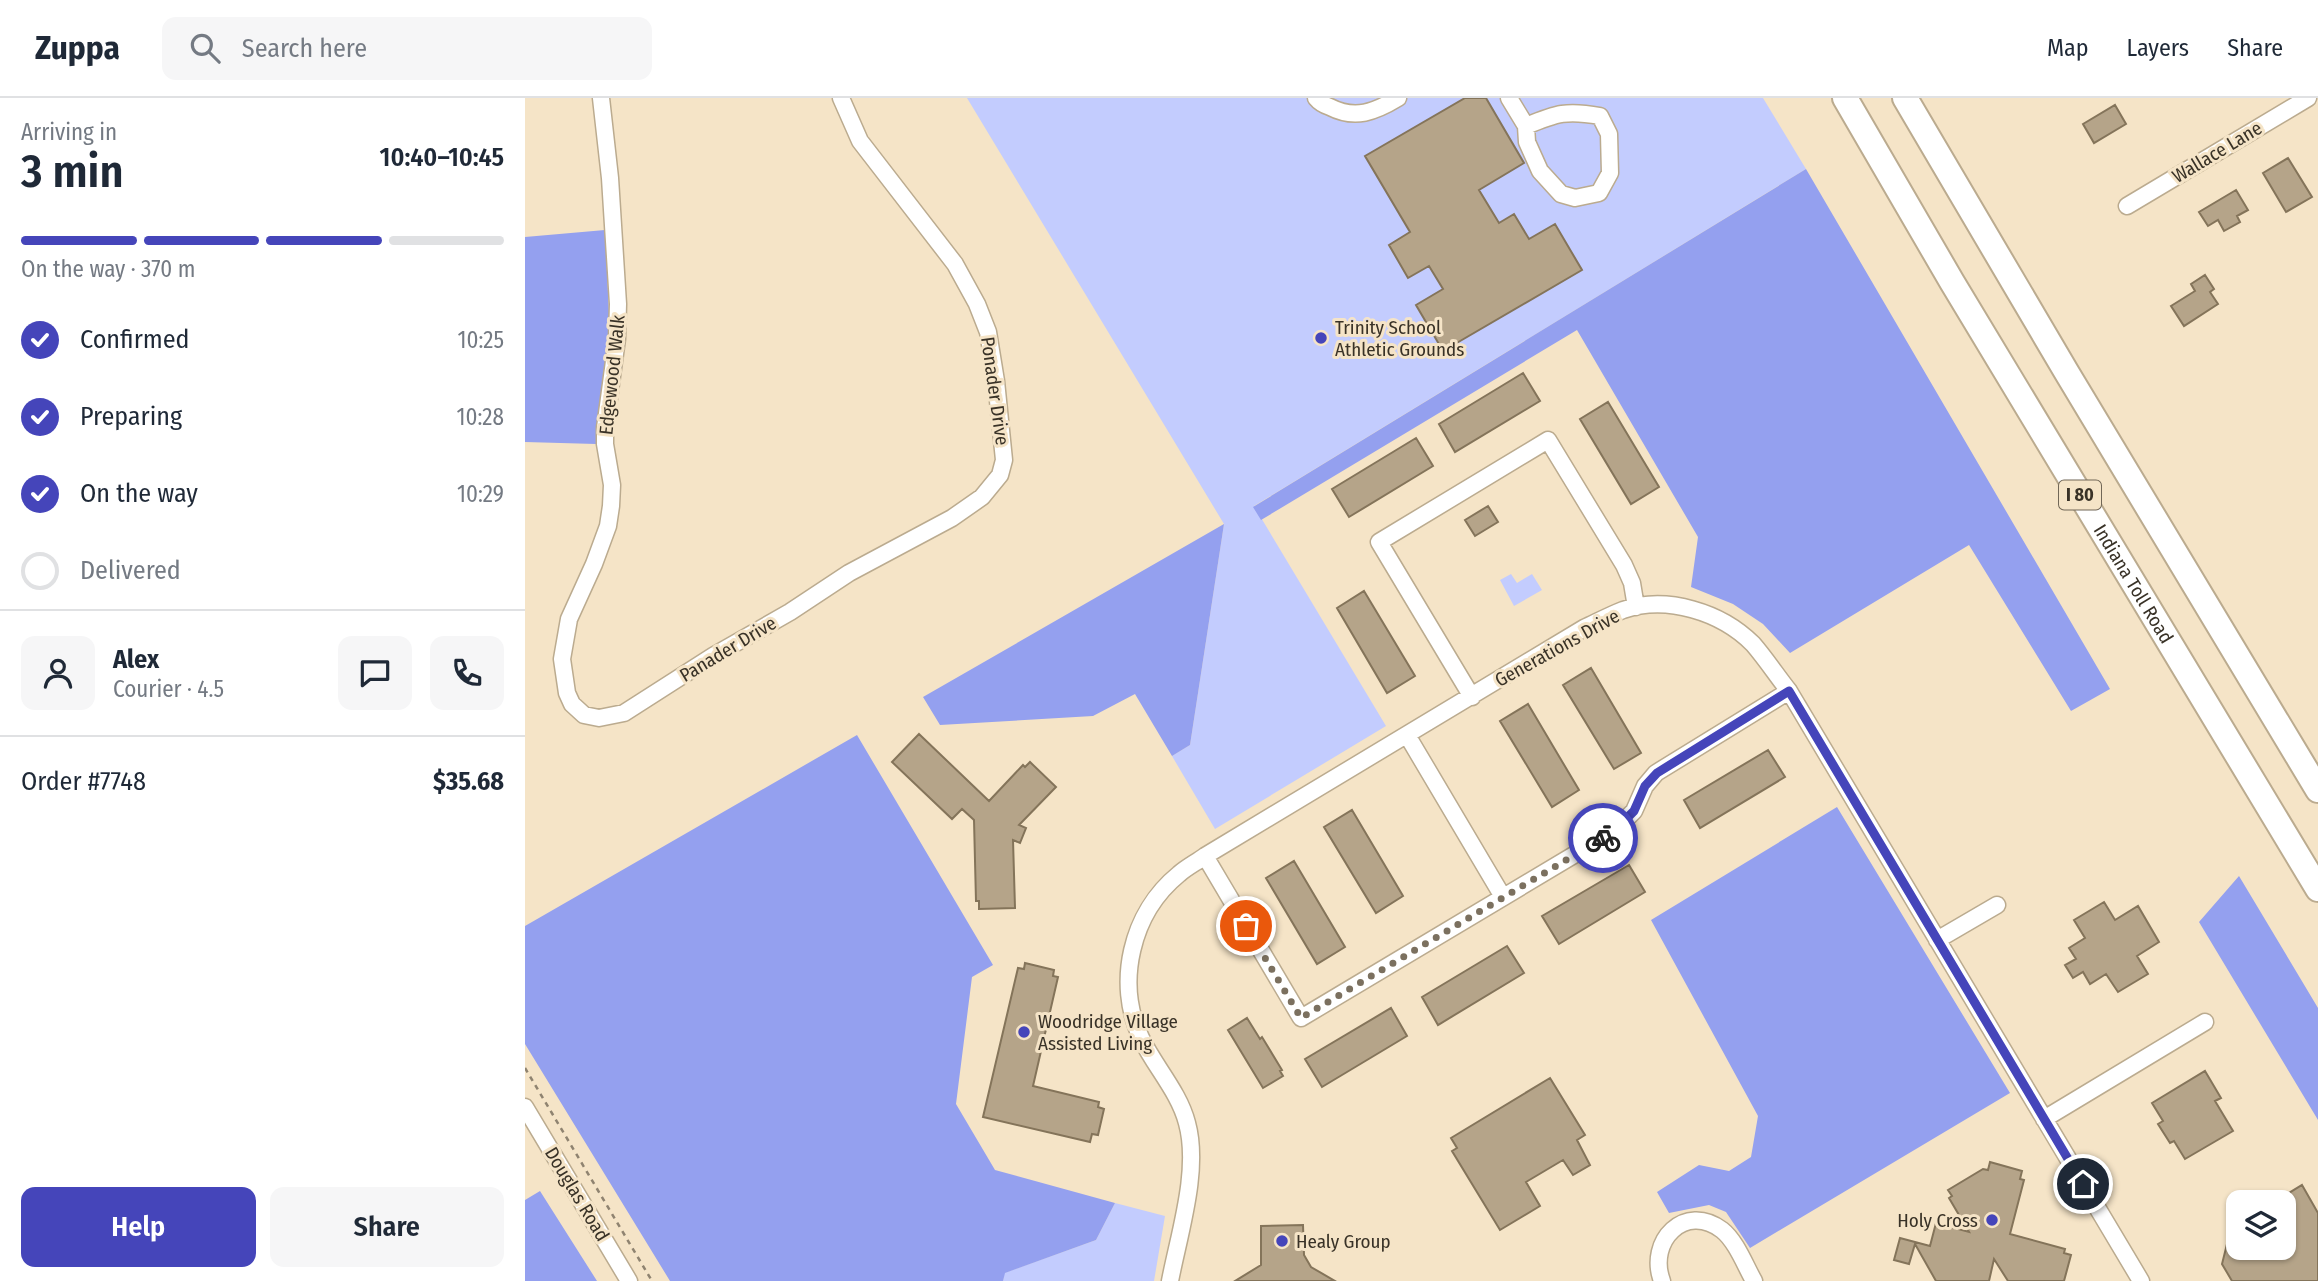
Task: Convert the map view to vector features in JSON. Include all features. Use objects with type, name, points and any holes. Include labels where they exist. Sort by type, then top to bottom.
[{"type":"highway","name":"Indiana Toll Road","points":[[1845,98],[1952,282],[2318,889]]},
{"type":"highway","name":"I 80","points":[[1905,98],[2318,790]]},
{"type":"street","name":"Edgewood Walk","points":[[601,98],[610,178],[618,303],[617,340],[605,428],[612,485],[611,506],[608,526],[565,634],[563,678],[572,704],[583,715],[599,718],[624,713],[665,686]]},
{"type":"street","name":"Ponader Drive","points":[[790,612],[849,573],[969,508],[995,483],[1004,460],[988,332],[977,304],[955,264],[860,141],[841,98]]},
{"type":"street","points":[[1316,98],[1343,114],[1361,114],[1383,107],[1398,98]]},
{"type":"street","points":[[1509,98],[1526,126],[1527,142],[1540,171],[1560,194],[1576,198],[1599,192],[1610,173],[1609,134],[1600,116],[1576,111],[1554,115],[1526,126]]},
{"type":"street","name":"Wallace Lane","points":[[2127,206],[2308,98]]},
{"type":"street","points":[[1472,696],[1379,542],[1548,440],[1624,565],[1632,583],[1636,607]]},
{"type":"street","name":"Generations Drive","points":[[1170,1281],[1191,1151],[1187,1122],[1176,1097],[1141,1038],[1128,990],[1132,949],[1150,906],[1179,874],[1205,856],[1584,628],[1624,610],[1664,605],[1687,607],[1712,616],[1735,629],[1752,643],[1789,691],[2141,1281]]},
{"type":"street","name":"Panader Drive","points":[[665,686],[790,612]]},
{"type":"street","points":[[1205,856],[1301,1018],[1614,831],[1634,811],[1645,786],[1657,773],[1789,691]]},
{"type":"street","points":[[1407,734],[1503,897]]},
{"type":"street","points":[[1937,940],[1997,905]]},
{"type":"street","points":[[2044,1118],[2205,1022]]},
{"type":"street","name":"Douglas Road","points":[[525,1107],[629,1281]]},
{"type":"street","points":[[1662,1281],[1657,1259],[1665,1236],[1682,1224],[1695,1222],[1707,1223],[1727,1235],[1754,1281]]},
{"type":"path","points":[[525,1068],[652,1281]]},
{"type":"shaded area","name":"Trinity School Athletic Grounds","points":[[967,98],[1763,98],[1806,169],[1254,506],[1386,726],[1215,829],[1172,756],[1190,745],[1224,524]]},
{"type":"shaded area","points":[[1806,169],[2110,689],[2071,711],[1969,545],[1790,653],[1763,624],[1733,604],[1691,587],[1698,537],[1577,330],[1261,520],[1253,507]]},
{"type":"shaded area","points":[[605,230],[609,313],[607,357],[596,444],[525,442],[525,237]]},
{"type":"shaded area","points":[[1224,524],[1190,745],[1172,756],[1135,694],[1093,716],[940,725],[923,697]]},
{"type":"shaded area","points":[[1511,574],[1517,583],[1532,574],[1542,590],[1514,606],[1500,580]]},
{"type":"shaded area","points":[[857,735],[993,965],[972,977],[956,1104],[995,1170],[1115,1203],[1096,1240],[1005,1273],[1003,1281],[670,1281],[525,1044],[525,926]]},
{"type":"shaded area","points":[[1837,807],[2010,1093],[1750,1248],[1726,1212],[1709,1205],[1669,1213],[1657,1192],[1699,1165],[1729,1171],[1751,1157],[1758,1116],[1651,920]]},
{"type":"shaded area","points":[[2239,876],[2318,1008],[2318,1120],[2199,922]]},
{"type":"shaded area","points":[[540,1191],[597,1281],[525,1281],[525,1200]]},
{"type":"shaded area","points":[[1115,1203],[1165,1216],[1154,1281],[1003,1281],[1004,1273],[1096,1240]]},
{"type":"building","points":[[1465,98],[1486,98],[1524,163],[1479,190],[1499,223],[1514,214],[1529,239],[1555,224],[1582,270],[1443,351],[1416,305],[1443,289],[1429,266],[1408,278],[1389,245],[1410,232],[1365,156]]},
{"type":"building","points":[[2115,105],[2126,124],[2094,143],[2083,124]]},
{"type":"building","points":[[2288,158],[2312,197],[2286,212],[2263,173]]},
{"type":"building","points":[[2236,190],[2248,210],[2237,216],[2240,222],[2224,231],[2218,220],[2208,226],[2199,212]]},
{"type":"building","points":[[2205,275],[2214,289],[2210,292],[2218,304],[2184,326],[2171,306],[2195,291],[2191,284]]},
{"type":"building","points":[[1523,373],[1540,401],[1455,452],[1439,424]]},
{"type":"building","points":[[1608,402],[1659,487],[1631,504],[1580,419]]},
{"type":"building","points":[[1416,438],[1433,466],[1349,517],[1332,489]]},
{"type":"building","points":[[1488,506],[1498,522],[1475,536],[1465,520]]},
{"type":"building","points":[[1364,591],[1415,676],[1387,693],[1337,608]]},
{"type":"building","points":[[1591,668],[1641,753],[1614,769],[1563,685]]},
{"type":"building","points":[[1528,704],[1579,790],[1552,807],[1500,721]]},
{"type":"building","points":[[919,734],[989,801],[1023,765],[1025,767],[1030,762],[1056,787],[1019,825],[1026,828],[1020,843],[1013,840],[1015,908],[979,909],[979,901],[976,901],[974,820],[962,809],[952,819],[892,762]]},
{"type":"building","points":[[1768,750],[1785,777],[1700,828],[1684,800]]},
{"type":"building","points":[[1352,810],[1403,896],[1376,913],[1324,827]]},
{"type":"building","points":[[1294,861],[1345,947],[1317,964],[1266,878]]},
{"type":"building","points":[[1629,865],[1645,892],[1559,944],[1542,916]]},
{"type":"building","points":[[2104,902],[2115,920],[2138,906],[2159,942],[2137,956],[2148,974],[2118,992],[2106,974],[2090,984],[2083,972],[2073,978],[2065,965],[2076,959],[2069,948],[2085,938],[2074,920]]},
{"type":"building","points":[[1507,946],[1524,973],[1438,1025],[1422,997]]},
{"type":"building","name":"Woodridge Village Assisted Living","points":[[1025,963],[1054,970],[1053,976],[1058,977],[1033,1086],[1099,1102],[1098,1107],[1104,1109],[1098,1135],[1092,1134],[1090,1142],[983,1117],[1018,968],[1024,969]]},
{"type":"building","points":[[1391,1008],[1407,1036],[1322,1087],[1305,1059]]},
{"type":"building","points":[[1247,1018],[1282,1070],[1280,1071],[1283,1076],[1263,1088],[1228,1030]]},
{"type":"building","points":[[2205,1071],[2221,1098],[2215,1101],[2233,1131],[2185,1159],[2174,1141],[2170,1143],[2158,1124],[2163,1121],[2152,1103]]},
{"type":"building","points":[[1550,1078],[1585,1135],[1577,1140],[1590,1165],[1573,1175],[1563,1160],[1526,1182],[1540,1206],[1500,1230],[1452,1151],[1457,1148],[1451,1138]]},
{"type":"building","name":"Holy Cross","points":[[1990,1162],[2022,1171],[2020,1179],[2024,1180],[2010,1234],[2065,1249],[2064,1253],[2071,1255],[2064,1281],[2008,1281],[1994,1259],[1989,1281],[1936,1281],[1915,1244],[1909,1264],[1894,1260],[1900,1238],[1930,1246],[1936,1223],[1969,1232],[1949,1198],[1952,1196],[1948,1190],[1983,1169],[1988,1170]]},
{"type":"building","points":[[2302,1185],[2318,1213],[2318,1281],[2232,1281],[2222,1264],[2226,1248],[2226,1260],[2296,1260],[2296,1190],[2294,1190]]},
{"type":"building","name":"Healy Group","points":[[1303,1225],[1304,1255],[1311,1267],[1335,1281],[1235,1281],[1261,1265],[1261,1226]]},
{"type":"way so far","points":[[1246,926],[1301,1018],[1603,838]]},
{"type":"place","name":"Trinity School Athletic Grounds","points":[[1321,338]]},
{"type":"place","name":"Woodridge Village Assisted Living","points":[[1024,1032]]},
{"type":"place","name":"Holy Cross","points":[[1992,1220]]},
{"type":"place","name":"Healy Group","points":[[1282,1241]]},
{"type":"route","points":[[1603,838],[1634,811],[1645,786],[1657,773],[1789,691],[2083,1184]]}]
